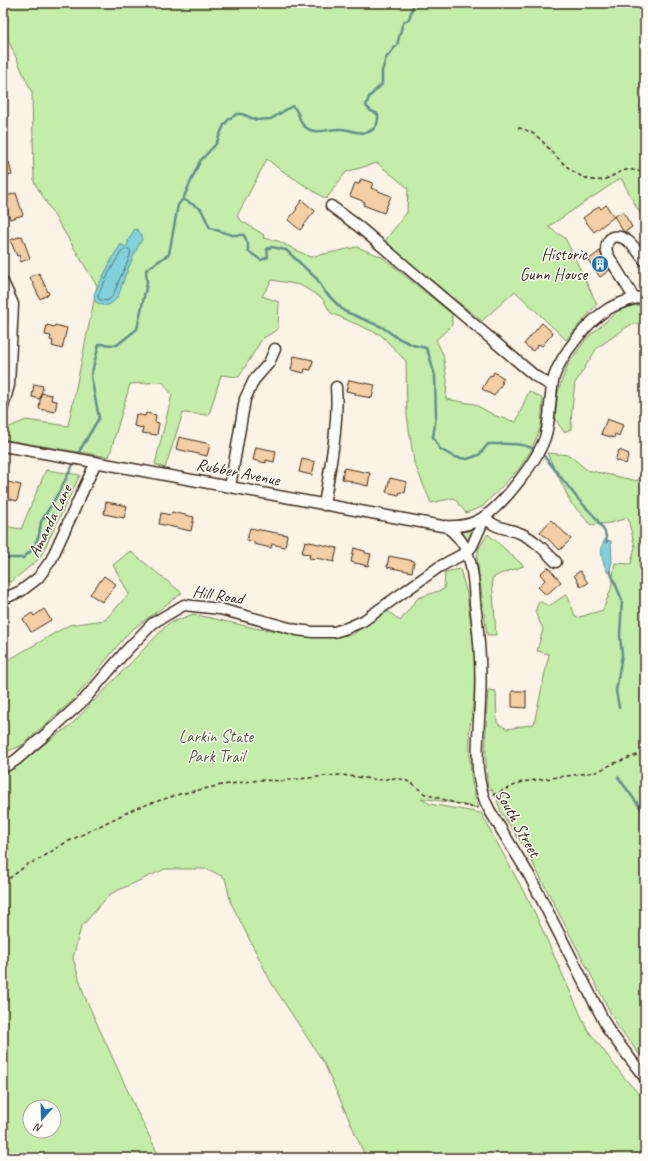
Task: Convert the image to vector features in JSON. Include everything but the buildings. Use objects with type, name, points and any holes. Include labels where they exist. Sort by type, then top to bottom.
[{"type":"street","points":[[331,206],[358,226],[535,376],[552,386]]},
{"type":"street","points":[[634,299],[608,257],[606,252],[607,243],[612,237],[620,236],[629,242],[645,261]]},
{"type":"street","points":[[3,282],[13,304],[9,385],[3,407]]},
{"type":"street","points":[[467,552],[472,546],[485,517],[491,513],[508,494],[525,472],[544,440],[547,429],[552,386],[562,361],[590,324],[608,308],[645,296]]},
{"type":"street","points":[[230,487],[245,399],[254,380],[269,364],[275,349]]},
{"type":"street","points":[[324,504],[336,425],[336,387]]},
{"type":"street","name":"Rubber Avenue","points":[[3,446],[67,456],[446,526],[467,524],[485,517]]},
{"type":"street","name":"Amanda Lane","points":[[3,599],[21,591],[38,578],[51,560],[96,462]]},
{"type":"street","points":[[485,517],[490,523],[522,534],[538,543],[556,562]]},
{"type":"street","name":"South Street","points":[[446,526],[458,537],[467,552],[472,572],[481,660],[477,761],[484,797],[488,808],[529,875],[609,1031],[645,1078]]},
{"type":"street","name":"Hill Road","points":[[3,768],[27,751],[84,700],[125,652],[153,623],[184,605],[220,609],[297,630],[334,632],[363,621],[422,578],[467,552]]},
{"type":"path","points":[[518,128],[533,132],[560,161],[575,173],[587,179],[601,181],[625,170],[633,170],[645,174]]},
{"type":"path","points":[[484,797],[496,794],[522,782],[596,772],[645,752]]},
{"type":"path","points":[[3,882],[28,864],[40,859],[63,844],[136,808],[180,794],[222,785],[260,780],[282,781],[342,775],[379,780],[395,778],[405,780],[413,784],[425,794],[474,808],[488,808]]},
{"type":"green space","points":[[3,3],[645,3],[645,223],[621,178],[548,227],[565,238],[597,304],[566,340],[515,291],[482,321],[384,242],[407,212],[408,188],[377,163],[346,172],[326,199],[278,168],[267,159],[237,216],[240,220],[264,235],[263,238],[278,241],[310,257],[357,247],[382,257],[452,314],[452,325],[436,340],[443,354],[447,380],[446,399],[474,404],[496,416],[516,422],[529,391],[543,399],[541,426],[531,451],[518,470],[482,507],[466,513],[454,498],[431,503],[414,462],[407,416],[406,361],[381,335],[331,313],[322,298],[300,285],[272,280],[262,296],[279,302],[278,329],[262,339],[239,377],[221,375],[209,415],[183,413],[165,468],[155,464],[172,395],[163,382],[130,384],[109,457],[6,440],[5,429],[26,420],[68,426],[97,286],[34,182],[32,93],[3,31]]},
{"type":"green space","points":[[645,304],[645,322],[630,325],[597,348],[575,383],[571,429],[564,432],[555,419],[558,392],[568,364],[587,338],[618,311],[632,306]]},
{"type":"green space","points":[[547,453],[569,455],[587,470],[638,481],[645,465],[645,1061],[618,1027],[526,850],[501,812],[497,801],[504,796],[494,796],[492,789],[488,790],[486,727],[488,690],[496,691],[497,723],[507,729],[534,724],[549,654],[537,651],[543,629],[535,612],[539,601],[549,606],[567,594],[576,618],[603,610],[611,589],[615,563],[631,564],[635,547],[628,518],[610,523],[591,525],[571,503]]},
{"type":"green space","points":[[46,470],[80,475],[40,558],[11,582],[3,580],[3,526],[21,529]]},
{"type":"green space","points":[[465,531],[471,531],[473,534],[470,541],[468,541],[463,534]]},
{"type":"green space","points":[[488,534],[524,566],[492,578],[496,635],[487,635],[477,558],[479,548]]},
{"type":"green space","points":[[130,551],[182,593],[129,632],[74,699],[21,746],[3,753],[3,663],[69,625],[105,620],[129,594],[113,565]]},
{"type":"green space","name":"Larkin State Park Trail","points":[[460,569],[467,594],[475,654],[474,697],[469,734],[472,782],[479,808],[421,798],[430,804],[481,813],[533,909],[587,1029],[626,1080],[645,1100],[645,1158],[366,1158],[324,1063],[272,984],[231,903],[225,878],[208,869],[165,869],[110,894],[81,927],[73,958],[84,995],[160,1158],[3,1158],[3,774],[71,725],[168,624],[193,614],[259,629],[336,636],[352,635],[387,610],[400,621],[418,598],[444,589],[445,572]]},
{"type":"water","points":[[135,229],[142,235],[142,239],[130,264],[119,294],[115,300],[108,305],[99,304],[95,301],[94,294],[114,255],[121,244],[125,247],[128,244],[128,240]]},
{"type":"water","points":[[605,540],[611,541],[612,562],[610,569],[611,572],[608,573],[604,565],[602,552]]},
{"type":"waterway","points":[[77,457],[99,418],[91,376],[99,344],[117,345],[137,329],[147,283],[146,270],[169,254],[178,205],[183,199],[200,161],[216,144],[224,125],[229,119],[237,114],[242,114],[256,120],[271,119],[292,106],[297,111],[303,125],[310,130],[318,131],[343,129],[361,133],[369,132],[375,127],[378,120],[378,115],[366,106],[369,97],[382,84],[382,71],[386,58],[397,45],[402,26],[404,22],[409,19],[414,3]]},
{"type":"waterway","points":[[183,199],[201,209],[210,228],[232,235],[244,235],[248,244],[248,251],[261,260],[268,257],[267,249],[272,247],[286,250],[317,279],[325,292],[344,311],[382,327],[396,337],[413,345],[426,348],[435,376],[436,417],[433,437],[440,449],[454,457],[467,459],[479,455],[488,444],[518,445],[530,447],[536,450]]},
{"type":"waterway","points":[[540,453],[595,517],[605,532],[607,542]]},
{"type":"waterway","points":[[3,558],[23,558],[33,549],[39,535],[41,522],[75,461]]},
{"type":"waterway","points":[[610,571],[622,600],[620,635],[622,655],[616,691],[619,707]]},
{"type":"waterway","points":[[618,777],[642,810],[645,873]]},
{"type":"place","name":"Historic Gunn House","points":[[600,264]]}]
